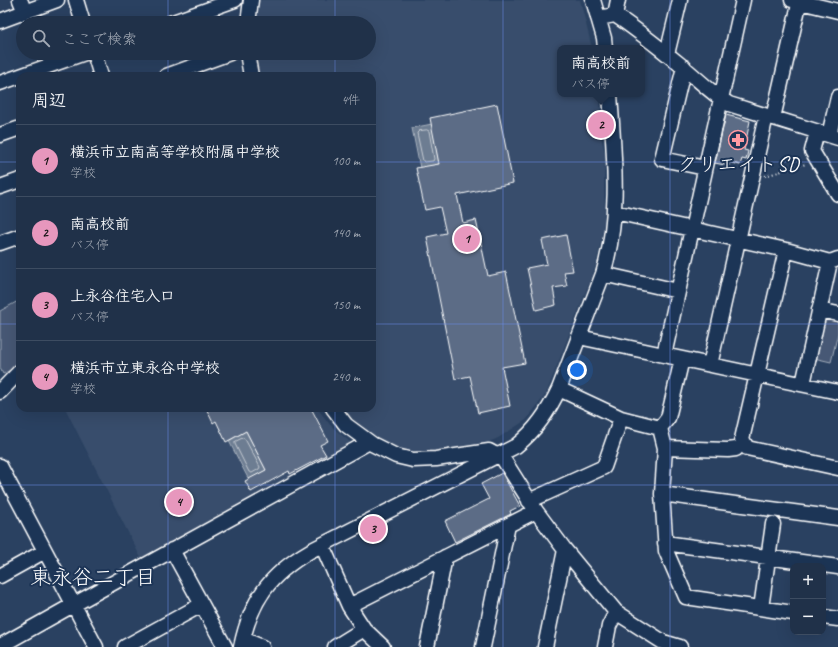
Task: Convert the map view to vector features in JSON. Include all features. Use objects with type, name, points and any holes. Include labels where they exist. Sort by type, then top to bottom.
[{"type":"street","points":[[0,21],[23,6],[57,0]]},
{"type":"street","points":[[76,0],[81,16]]},
{"type":"street","points":[[190,16],[235,0]]},
{"type":"street","points":[[249,16],[251,0]]},
{"type":"street","points":[[593,0],[604,45]]},
{"type":"street","points":[[615,15],[618,0]]},
{"type":"street","points":[[667,54],[680,0]]},
{"type":"street","points":[[664,355],[743,0]]},
{"type":"street","points":[[710,364],[752,179],[769,117],[797,1],[838,11]]},
{"type":"street","points":[[598,18],[615,15],[640,32],[684,67],[720,99],[729,104],[828,135]]},
{"type":"street","points":[[31,72],[65,60]]},
{"type":"street","points":[[96,60],[100,72]]},
{"type":"street","points":[[177,72],[211,60]]},
{"type":"street","points":[[248,60],[250,72]]},
{"type":"street","points":[[684,67],[662,158],[705,168]]},
{"type":"street","points":[[0,83],[16,77]]},
{"type":"street","points":[[262,647],[242,643],[245,628],[260,596],[281,570],[295,560],[322,545],[516,446],[529,436],[540,423],[559,389],[603,274],[610,249],[615,212],[610,97]]},
{"type":"street","points":[[838,97],[828,135],[812,152],[838,194]]},
{"type":"street","points":[[0,135],[16,129]]},
{"type":"street","points":[[0,187],[16,181]]},
{"type":"street","points":[[615,212],[834,260],[819,310],[803,384]]},
{"type":"street","points":[[0,243],[16,237]]},
{"type":"street","points":[[740,446],[786,250]]},
{"type":"street","points":[[603,274],[678,291]]},
{"type":"street","points":[[819,310],[838,314]]},
{"type":"street","points":[[579,337],[838,392]]},
{"type":"street","points":[[660,428],[668,418],[682,359]]},
{"type":"street","points":[[0,392],[16,375]]},
{"type":"street","points":[[559,389],[621,418],[660,428]]},
{"type":"street","points":[[336,412],[346,425],[369,442],[396,456],[413,460],[436,459],[489,451],[499,455],[532,506],[616,612],[663,644],[680,647]]},
{"type":"street","points":[[349,606],[508,525],[532,506],[604,467],[621,418]]},
{"type":"street","points":[[660,428],[665,448],[662,494],[666,551],[686,597],[790,613]]},
{"type":"street","points":[[2,642],[369,442]]},
{"type":"street","points":[[665,448],[728,450],[740,446],[838,468]]},
{"type":"street","points":[[0,466],[96,647]]},
{"type":"street","points":[[662,494],[838,518]]},
{"type":"street","points":[[761,608],[773,524]]},
{"type":"street","points":[[483,647],[508,525]]},
{"type":"street","points":[[665,543],[838,568]]},
{"type":"street","points":[[322,545],[349,606],[364,628],[384,647]]},
{"type":"street","points":[[172,550],[224,647]]},
{"type":"street","points":[[546,647],[566,550]]},
{"type":"street","points":[[0,576],[45,551]]},
{"type":"street","points":[[426,647],[445,557]]},
{"type":"street","points":[[125,647],[201,605]]},
{"type":"street","points":[[605,647],[609,626],[616,612]]},
{"type":"street","points":[[826,618],[838,620]]},
{"type":"street","points":[[335,647],[364,628]]},
{"type":"path","points":[[752,179],[806,165],[812,152]]},
{"type":"shaded area","points":[[258,0],[580,0],[591,45],[557,45],[557,97],[600,97],[601,137],[605,153],[605,221],[596,265],[546,394],[526,420],[498,438],[486,443],[487,446],[428,456],[397,451],[363,434],[339,412],[376,412],[376,72],[255,72],[253,60],[376,60],[376,16],[255,16]]},
{"type":"shaded area","points":[[16,302],[16,367],[3,374],[0,368],[0,311]]},
{"type":"shaded area","points":[[828,316],[838,318],[838,333],[831,362],[814,358],[823,319]]},
{"type":"shaded area","points":[[67,412],[320,412],[331,426],[351,443],[351,446],[141,558]]},
{"type":"water","points":[[432,124],[439,164],[420,168],[412,128]]},
{"type":"water","points":[[246,431],[266,470],[249,480],[229,441]]},
{"type":"building","points":[[497,104],[513,183],[457,195],[463,223],[476,220],[488,276],[506,272],[525,363],[502,367],[510,406],[478,413],[470,376],[455,379],[427,237],[446,233],[440,207],[425,210],[416,168],[439,164],[430,118]]},
{"type":"building","points":[[726,115],[750,121],[744,150],[748,151],[746,160],[742,159],[740,165],[729,162],[729,166],[715,163]]},
{"type":"building","points":[[566,235],[573,271],[564,272],[567,286],[553,288],[556,305],[536,310],[527,268],[547,264],[542,240]]},
{"type":"building","points":[[208,412],[313,412],[328,441],[320,445],[326,455],[290,474],[289,471],[251,492],[245,481],[266,470],[246,431],[226,442],[216,421],[213,423]]},
{"type":"building","points":[[502,473],[520,506],[510,511],[511,514],[455,542],[445,521],[489,499],[481,484]]},
{"type":"place","name":"南高校前","points":[[601,125]]},
{"type":"place","name":"クリエイトSD","points":[[738,140]]},
{"type":"place","name":"横浜市立南高等学校附属中学校","points":[[467,239]]},
{"type":"place","name":"横浜市立東永谷中学校","points":[[179,502]]},
{"type":"place","name":"上永谷住宅入口","points":[[373,529]]},
{"type":"district","name":"東永谷二丁目","points":[[93,577]]}]
